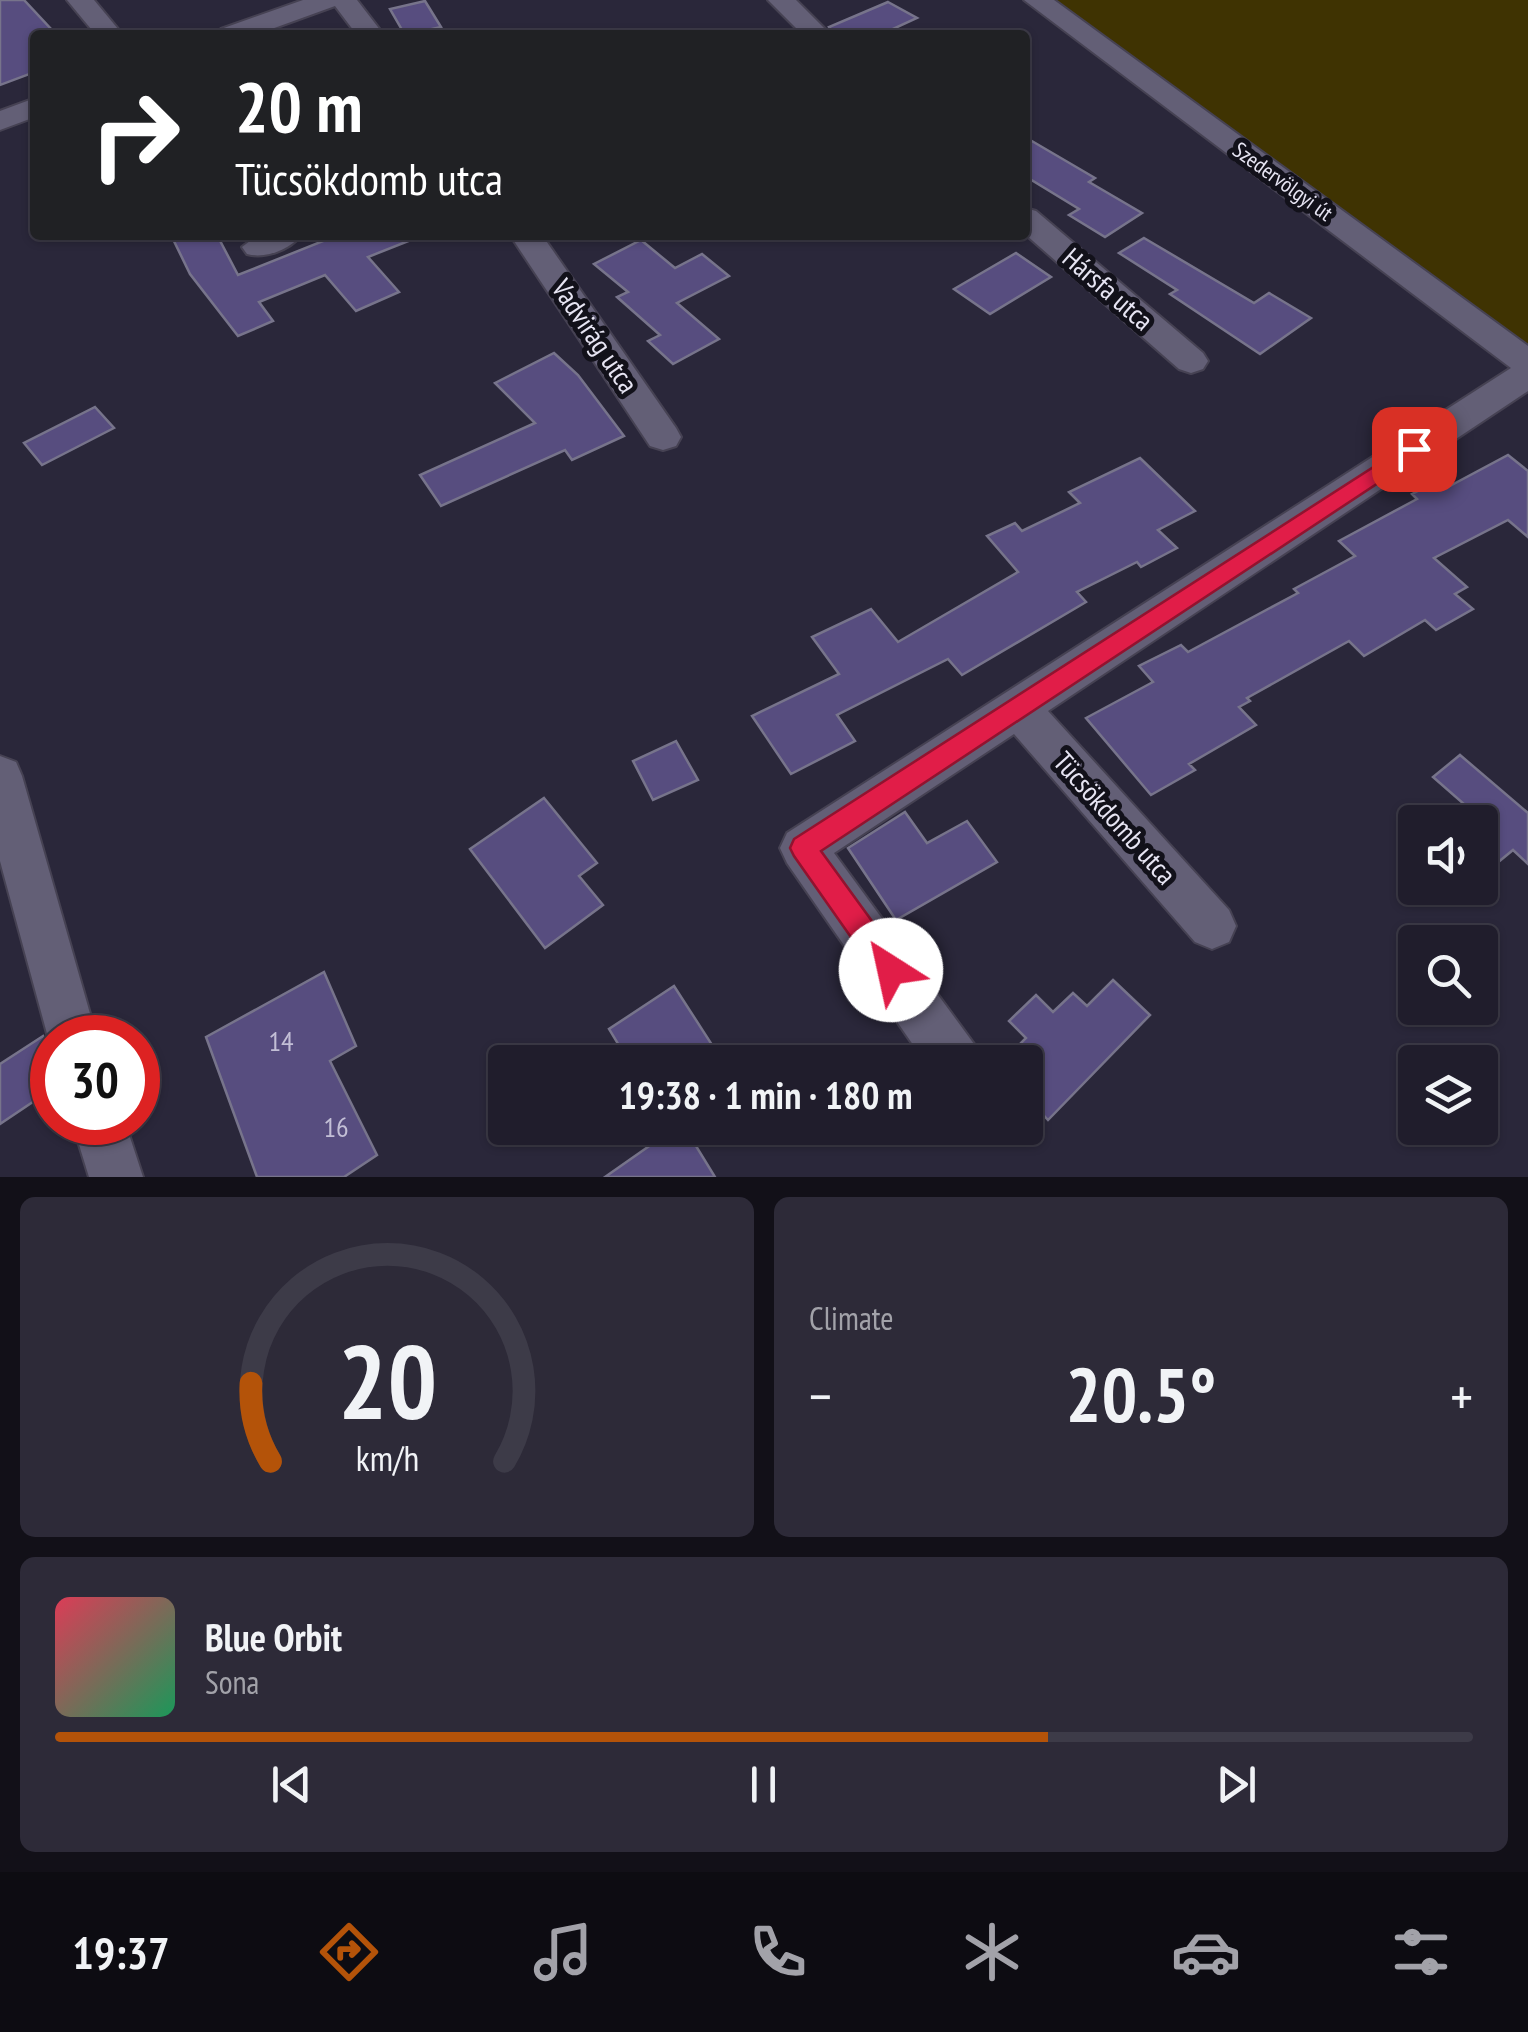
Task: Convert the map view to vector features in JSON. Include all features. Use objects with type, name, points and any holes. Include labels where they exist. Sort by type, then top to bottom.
[{"type":"street","points":[[80,0],[106,30]]},
{"type":"street","points":[[244,30],[328,0]]},
{"type":"street","points":[[344,0],[368,30]]},
{"type":"street","points":[[781,0],[813,30]]},
{"type":"street","name":"Szedervölgyi út","points":[[1037,0],[1528,363]]},
{"type":"street","points":[[0,121],[30,109]]},
{"type":"street","name":"Hársfa utca","points":[[1030,222],[1191,361]]},
{"type":"street","name":"Vadvirág utca","points":[[529,240],[663,437]]},
{"type":"street","points":[[944,1045],[804,848],[1528,374]]},
{"type":"street","name":"Tücsökdomb utca","points":[[1019,709],[1212,926]]},
{"type":"street","points":[[0,776],[66,1015]]},
{"type":"street","points":[[106,1145],[116,1177]]},
{"type":"shaded area","points":[[1056,0],[1528,0],[1528,345]]},
{"type":"building","points":[[0,0],[24,0],[51,29],[30,30],[30,74],[0,85]]},
{"type":"building","points":[[425,1],[441,27],[402,30],[390,9]]},
{"type":"building","points":[[888,2],[917,18],[891,30],[829,27]]},
{"type":"building","points":[[1030,140],[1095,178],[1089,182],[1142,213],[1105,237],[1069,215],[1079,209],[1030,179]]},
{"type":"building","points":[[1144,238],[1254,303],[1269,293],[1311,318],[1260,354],[1170,294],[1177,290],[1119,253]]},
{"type":"building","points":[[173,240],[220,240],[238,275],[326,240],[411,240],[368,257],[399,292],[356,311],[325,275],[259,302],[273,321],[238,336],[190,274]]},
{"type":"building","points":[[641,240],[675,268],[702,254],[729,276],[677,303],[719,339],[673,364],[648,341],[660,335],[617,297],[628,292],[594,264]]},
{"type":"building","points":[[1016,253],[1051,277],[990,314],[954,289]]},
{"type":"building","points":[[554,353],[578,375],[624,436],[572,460],[565,450],[441,506],[420,475],[535,423],[495,383]]},
{"type":"building","points":[[95,407],[114,428],[42,465],[24,443]]},
{"type":"building","points":[[1508,455],[1528,471],[1528,537],[1508,520],[1434,558],[1467,587],[1455,594],[1473,609],[1436,630],[1425,620],[1364,656],[1349,641],[1247,698],[1250,701],[1239,707],[1256,725],[1189,764],[1195,770],[1151,795],[1086,718],[1153,682],[1139,666],[1181,645],[1188,652],[1298,593],[1294,589],[1355,556],[1339,541],[1417,499],[1412,494],[1438,481],[1446,488]]},
{"type":"building","points":[[1140,458],[1195,511],[1158,530],[1177,548],[1141,567],[1137,562],[1077,592],[1086,602],[962,675],[948,659],[837,715],[855,741],[791,774],[752,716],[839,674],[812,637],[871,609],[898,642],[1018,572],[987,536],[1015,523],[1022,531],[1080,503],[1069,492]]},
{"type":"building","points":[[676,741],[698,780],[653,800],[633,761]]},
{"type":"building","points":[[1460,755],[1528,813],[1528,864],[1513,850],[1498,862],[1498,805],[1465,805],[1433,777]]},
{"type":"building","points":[[544,798],[597,863],[579,876],[603,905],[545,948],[470,849]]},
{"type":"building","points":[[905,812],[927,843],[967,821],[997,862],[896,920],[848,848]]},
{"type":"building","points":[[324,972],[356,1046],[330,1061],[377,1155],[344,1177],[257,1177],[206,1037]]},
{"type":"building","points":[[1113,980],[1150,1015],[1048,1120],[1043,1115],[1043,1045],[1019,1045],[1026,1038],[1009,1021],[1036,995],[1053,1012],[1073,993],[1087,1006]]},
{"type":"building","points":[[674,986],[712,1045],[619,1045],[609,1029]]},
{"type":"building","points":[[30,1044],[30,1104],[0,1124],[0,1064]]},
{"type":"building","points":[[651,1145],[695,1145],[715,1177],[605,1177]]},
{"type":"route","points":[[891,970],[804,848],[1414,449]]}]
